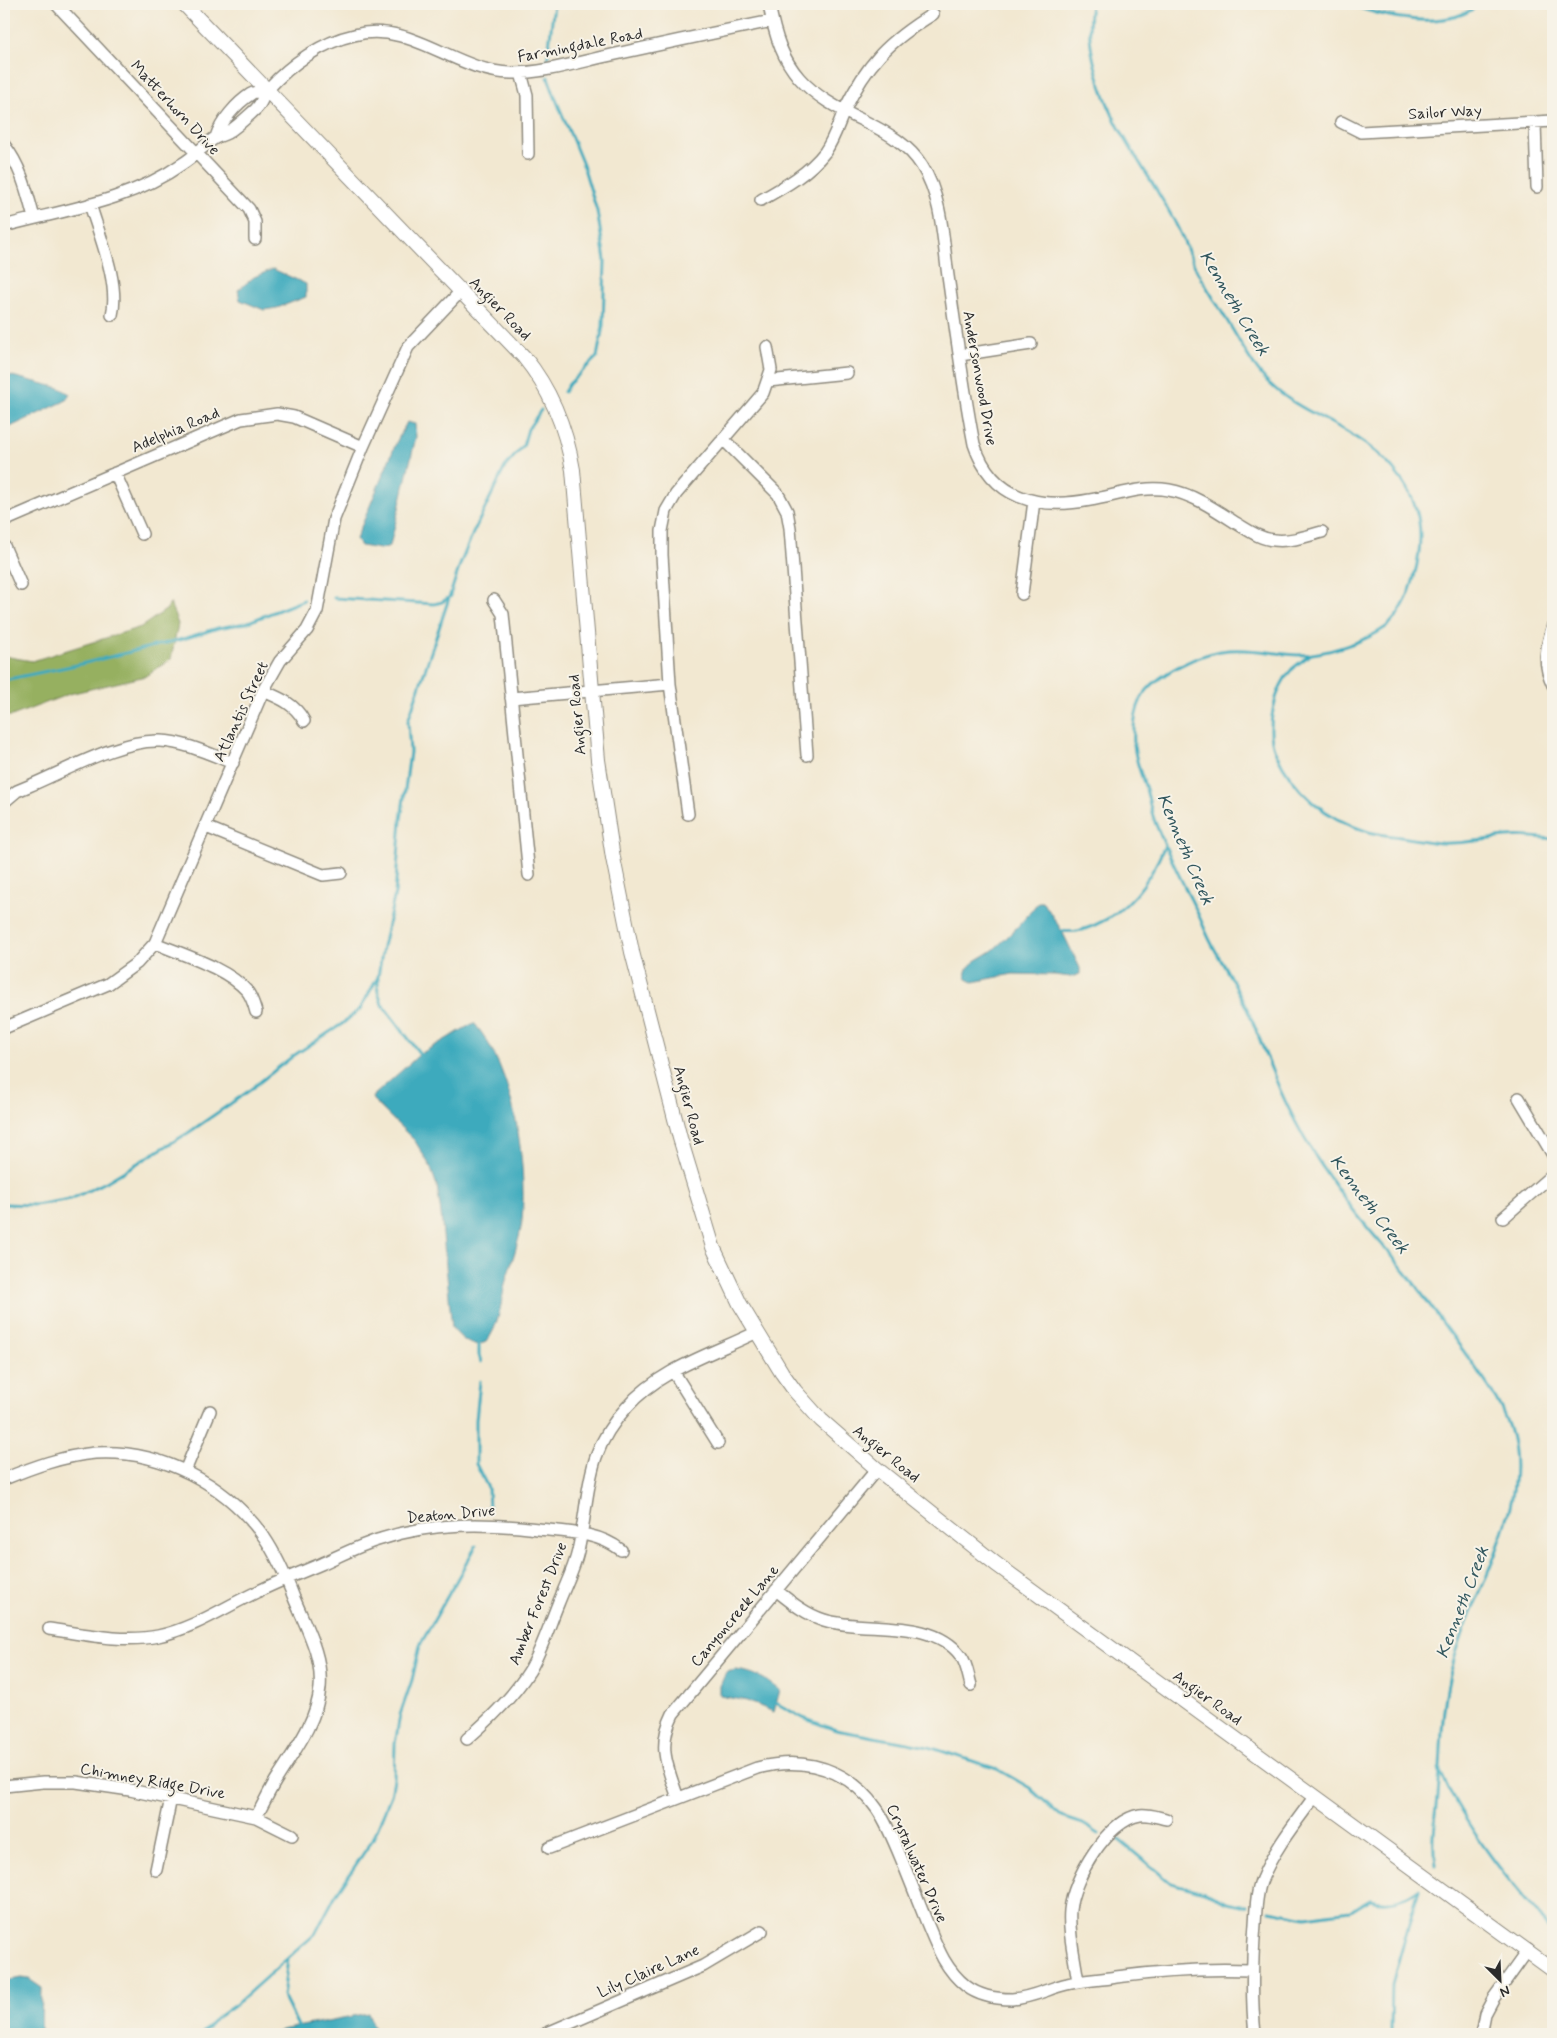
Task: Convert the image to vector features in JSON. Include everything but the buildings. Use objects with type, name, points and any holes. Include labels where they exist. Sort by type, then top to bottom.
[{"type":"street","name":"Matterhorn Drive","points":[[56,4],[249,209],[255,222],[255,240]]},
{"type":"street","name":"Angier Road","points":[[184,4],[461,291],[530,365],[549,394],[564,429],[572,459],[600,776],[613,858],[632,952],[673,1113],[714,1247],[722,1268],[782,1373],[806,1405],[877,1469],[996,1564],[1553,1970]]},
{"type":"street","name":"Andersonwood Drive","points":[[769,4],[772,20],[785,60],[791,70],[815,94],[902,143],[920,162],[930,180],[944,240],[974,444],[982,463],[995,483],[1014,495],[1034,501],[1070,503],[1139,490],[1170,490],[1203,504],[1255,535],[1267,539],[1300,538],[1322,532]]},
{"type":"street","points":[[761,200],[784,186],[814,163],[831,142],[858,85],[881,51],[904,32],[933,14]]},
{"type":"street","name":"Farmingdale Road","points":[[4,226],[125,194],[174,170],[216,137],[218,129],[235,109],[253,93],[267,90],[292,66],[319,48],[339,39],[368,32],[402,35],[478,68],[501,72],[521,72],[560,66],[772,20]]},
{"type":"street","points":[[521,72],[527,95],[528,154]]},
{"type":"street","name":"Sailor Way","points":[[1341,122],[1361,132],[1553,120]]},
{"type":"street","points":[[1535,122],[1537,187]]},
{"type":"street","points":[[4,145],[15,161],[23,178],[34,218]]},
{"type":"street","points":[[90,204],[114,285],[115,300],[112,314]]},
{"type":"street","name":"Atlantis Street","points":[[4,1028],[108,984],[137,963],[155,943],[263,691],[280,661],[307,630],[317,611],[334,518],[363,447],[408,347],[461,291]]},
{"type":"street","points":[[960,355],[1031,344]]},
{"type":"street","points":[[688,814],[670,684],[662,531],[666,511],[676,494],[763,393],[771,370],[767,348]]},
{"type":"street","points":[[768,381],[847,373]]},
{"type":"street","name":"Adelphia Road","points":[[4,521],[219,427],[259,415],[276,414],[294,417],[363,447]]},
{"type":"street","points":[[723,439],[778,494],[787,511],[790,528],[807,755]]},
{"type":"street","points":[[115,473],[142,534]]},
{"type":"street","points":[[1022,594],[1034,501]]},
{"type":"street","points":[[4,546],[21,585]]},
{"type":"street","points":[[494,600],[503,614],[529,875]]},
{"type":"street","points":[[1553,625],[1545,649],[1547,674],[1553,685]]},
{"type":"street","points":[[511,698],[670,684]]},
{"type":"street","points":[[263,691],[291,704],[299,711],[304,721]]},
{"type":"street","points":[[4,802],[29,786],[108,751],[131,744],[159,741],[183,744],[233,763]]},
{"type":"street","points":[[206,827],[323,875],[341,873]]},
{"type":"street","points":[[155,943],[219,971],[241,986],[248,993],[256,1012]]},
{"type":"street","points":[[1519,1098],[1553,1155]]},
{"type":"street","points":[[1502,1218],[1553,1174]]},
{"type":"street","name":"Amber Forest Drive","points":[[466,1739],[487,1722],[516,1689],[530,1669],[573,1567],[581,1534],[590,1477],[600,1445],[618,1416],[636,1398],[661,1378],[757,1332]]},
{"type":"street","points":[[674,1371],[718,1443]]},
{"type":"street","points":[[185,1471],[210,1411]]},
{"type":"street","points":[[4,1479],[42,1464],[95,1454],[115,1453],[140,1457],[185,1471],[220,1492],[252,1521],[274,1552],[287,1579],[320,1667],[320,1688],[314,1714],[297,1747],[256,1816]]},
{"type":"street","name":"Canyoncreek Lane","points":[[678,1798],[664,1758],[664,1746],[667,1725],[678,1706],[877,1469]]},
{"type":"street","name":"Deaton Drive","points":[[49,1629],[118,1638],[159,1636],[197,1622],[259,1591],[381,1539],[422,1530],[490,1524],[581,1534],[610,1542],[622,1550]]},
{"type":"street","points":[[776,1590],[802,1609],[823,1620],[846,1624],[901,1628],[938,1639],[961,1655],[971,1685]]},
{"type":"street","name":"Crystalwater Drive","points":[[549,1848],[757,1768],[776,1763],[800,1763],[828,1770],[859,1788],[875,1804],[883,1817],[938,1952],[947,1966],[965,1985],[983,1996],[1012,1999],[1078,1982],[1173,1970],[1205,1968],[1251,1970]]},
{"type":"street","name":"Chimney Ridge Drive","points":[[4,1786],[43,1782],[76,1782],[130,1790],[256,1816],[292,1835]]},
{"type":"street","points":[[1255,2034],[1251,2002],[1251,1970],[1261,1881],[1281,1844],[1315,1796]]},
{"type":"street","points":[[156,1870],[171,1798]]},
{"type":"street","points":[[1078,1982],[1070,1919],[1072,1899],[1083,1872],[1101,1843],[1124,1821],[1140,1815],[1150,1814],[1166,1819]]},
{"type":"street","name":"Lily Claire Lane","points":[[545,2034],[703,1966],[762,1931]]},
{"type":"street","points":[[1481,2034],[1485,2014],[1493,1999],[1528,1950]]},
{"type":"green space","points":[[170,603],[178,624],[171,659],[146,676],[69,694],[12,716],[4,716],[4,656],[32,661],[141,627],[167,609]]},
{"type":"water","points":[[273,269],[306,284],[306,297],[277,308],[264,310],[240,300],[238,290],[254,277]]},
{"type":"water","points":[[4,374],[60,388],[70,394],[65,401],[6,429],[4,427]]},
{"type":"water","points":[[407,422],[415,424],[416,437],[390,546],[380,549],[361,546],[356,539],[397,441]]},
{"type":"water","points":[[1038,902],[1042,902],[1046,906],[1062,931],[1080,968],[1080,974],[1071,977],[1013,974],[973,982],[967,979],[966,972],[970,965],[993,950],[1005,939]]},
{"type":"water","points":[[475,1024],[489,1044],[509,1092],[520,1145],[523,1197],[521,1228],[505,1284],[497,1322],[486,1342],[480,1344],[467,1342],[452,1328],[441,1214],[437,1186],[430,1166],[415,1141],[372,1097],[420,1054]]},
{"type":"water","points":[[736,1670],[760,1677],[780,1690],[774,1712],[747,1701],[720,1696],[720,1686],[726,1672]]},
{"type":"water","points":[[22,1978],[29,1979],[42,1988],[41,2034],[4,2034],[4,1981]]},
{"type":"water","points":[[368,2013],[376,2034],[275,2034],[281,2030]]},
{"type":"waterway","points":[[547,63],[554,4]]},
{"type":"waterway","name":"Kenneth Creek","points":[[1091,4],[1089,27],[1092,49],[1104,94],[1117,125],[1163,200],[1201,278],[1249,357],[1264,378],[1280,393],[1358,439],[1385,461],[1407,488],[1418,517],[1420,534],[1419,552],[1412,584],[1400,611],[1386,627],[1367,638],[1320,653],[1299,655],[1229,650],[1193,660],[1167,673],[1147,690],[1137,709],[1134,738],[1137,761],[1160,834],[1210,940],[1247,1009],[1280,1090],[1297,1124],[1337,1188],[1407,1274],[1482,1377],[1500,1407],[1509,1428],[1515,1457],[1514,1486],[1508,1516],[1487,1576],[1463,1633],[1449,1677],[1446,1694],[1434,1832],[1435,1866]]},
{"type":"waterway","name":"Kenneth Creek","points":[[1349,4],[1380,14],[1415,20],[1450,18],[1466,13],[1480,4]]},
{"type":"waterway","points":[[548,77],[583,165],[597,211],[605,260],[603,326],[597,357],[569,384],[564,392]]},
{"type":"waterway","points":[[421,1058],[420,1054],[382,1004],[378,992],[378,977],[383,947],[395,893],[401,820],[410,752],[408,721],[461,562],[473,533],[505,467],[523,446],[528,429],[541,410]]},
{"type":"waterway","points":[[334,598],[434,604],[442,602],[451,596]]},
{"type":"waterway","points":[[4,680],[81,664],[183,639],[218,628],[246,623],[304,600]]},
{"type":"waterway","points":[[1310,655],[1292,669],[1281,686],[1273,708],[1271,731],[1275,751],[1283,766],[1313,802],[1339,820],[1369,832],[1383,835],[1436,843],[1461,843],[1511,837],[1553,839]]},
{"type":"waterway","points":[[1062,931],[1067,932],[1087,928],[1119,911],[1146,881],[1165,845]]},
{"type":"waterway","points":[[4,1204],[35,1205],[71,1199],[106,1182],[188,1133],[246,1093],[293,1056],[342,1024],[360,1009],[378,977]]},
{"type":"waterway","points":[[479,1341],[481,1362]]},
{"type":"waterway","points":[[480,1381],[476,1420],[476,1464],[488,1488],[489,1509]]},
{"type":"waterway","points":[[202,2034],[215,2019],[235,2005],[315,1934],[335,1896],[373,1839],[391,1795],[394,1779],[395,1744],[400,1715],[412,1680],[420,1645],[476,1546]]},
{"type":"waterway","points":[[774,1702],[803,1718],[836,1730],[929,1747],[997,1769],[1030,1788],[1062,1817],[1083,1824],[1099,1834]]},
{"type":"waterway","points":[[1439,1769],[1462,1813],[1490,1855],[1553,1932]]},
{"type":"waterway","points":[[1118,1839],[1171,1883],[1246,1906]]},
{"type":"waterway","points":[[1270,1910],[1306,1917],[1350,1911],[1370,1899],[1396,1900],[1419,1888]]},
{"type":"waterway","name":"Kenneth Creek","points":[[1391,2034],[1392,1984],[1419,1889]]},
{"type":"waterway","points":[[288,1959],[283,1996],[299,2028]]}]
